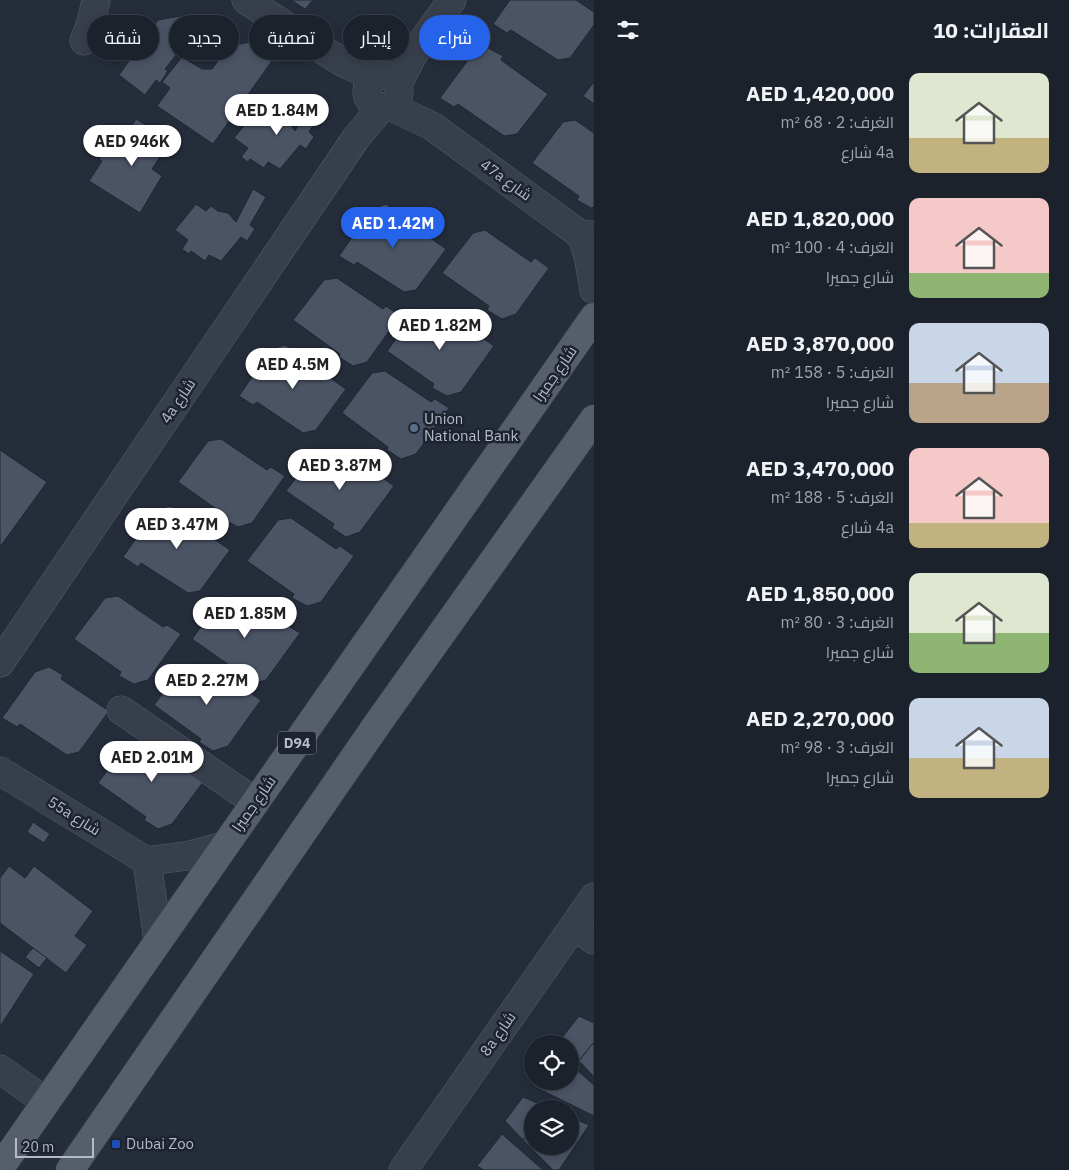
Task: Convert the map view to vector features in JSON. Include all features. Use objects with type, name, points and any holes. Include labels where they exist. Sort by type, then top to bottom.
[{"type":"main road","name":"شارع جميرا","points":[[0,1168],[594,317]]},
{"type":"main road","points":[[70,1170],[367,740],[594,419]]},
{"type":"street","points":[[84,41],[91,23],[96,0]]},
{"type":"street","name":"47a شارع","points":[[246,0],[342,62],[588,235],[588,255],[594,290]]},
{"type":"street","name":"4a شارع","points":[[0,663],[356,138],[383,91],[414,53],[452,0]]},
{"type":"street","points":[[121,710],[255,802]]},
{"type":"street","name":"55a شارع","points":[[0,771],[147,862]]},
{"type":"street","points":[[158,941],[147,862],[186,856],[224,846]]},
{"type":"street","name":"8a شارع","points":[[403,1170],[584,933],[594,897]]},
{"type":"street","points":[[0,1069],[46,1102]]},
{"type":"building","points":[[291,0],[313,0],[305,9]]},
{"type":"building","points":[[510,0],[576,0],[594,12],[594,25],[570,58],[558,60],[511,30],[507,33],[493,24]]},
{"type":"building","points":[[169,18],[169,60],[172,60],[165,69],[168,71],[160,83],[156,80],[145,95],[119,75],[130,60],[159,60],[159,20]]},
{"type":"building","points":[[249,42],[249,60],[273,60],[213,144],[157,106],[170,88],[162,82],[180,60],[187,60],[202,69],[212,69],[218,60],[239,60],[239,43]]},
{"type":"building","points":[[490,49],[503,56],[501,60],[548,94],[517,134],[504,136],[458,104],[454,107],[440,98],[468,60],[490,60]]},
{"type":"building","points":[[594,82],[594,104],[583,96]]},
{"type":"building","points":[[312,97],[326,105],[309,132],[314,137],[306,149],[300,145],[280,169],[268,162],[264,168],[250,159],[248,162],[241,157],[248,148],[234,138],[255,112],[266,120],[270,114],[278,119],[288,121],[295,131]]},
{"type":"building","points":[[136,119],[171,140],[152,169],[162,176],[140,213],[89,181],[102,161],[99,159],[105,150],[113,156]]},
{"type":"building","points":[[575,120],[594,133],[594,207],[591,208],[577,200],[579,196],[532,163],[563,122]]},
{"type":"building","points":[[253,189],[266,197],[250,225],[255,229],[247,241],[241,237],[221,261],[209,255],[205,261],[191,251],[189,254],[182,249],[188,240],[175,230],[196,204],[206,211],[211,206],[218,211],[228,213],[236,222]]},
{"type":"building","points":[[386,204],[400,213],[399,216],[446,249],[416,290],[404,292],[357,262],[354,265],[339,256],[372,209]]},
{"type":"building","points":[[485,230],[531,262],[535,258],[549,268],[516,314],[502,319],[487,310],[489,306],[442,273],[473,233]]},
{"type":"building","points":[[337,278],[383,309],[386,306],[400,316],[367,362],[353,366],[339,357],[340,354],[293,320],[324,280]]},
{"type":"building","points":[[430,308],[476,339],[480,336],[494,346],[461,392],[447,396],[432,388],[434,384],[387,351],[418,310]]},
{"type":"building","points":[[285,345],[300,353],[298,356],[346,389],[316,430],[303,433],[257,402],[253,405],[239,396],[271,349]]},
{"type":"building","points":[[385,371],[431,402],[435,399],[449,408],[416,454],[401,459],[387,450],[388,447],[342,413],[372,373]]},
{"type":"building","points":[[221,439],[267,470],[271,467],[285,476],[252,523],[238,527],[223,519],[225,515],[178,482],[208,441]]},
{"type":"building","points":[[330,448],[376,480],[380,476],[394,486],[360,532],[346,537],[332,528],[334,524],[286,491],[317,451]]},
{"type":"building","points":[[0,450],[47,482],[0,547]]},
{"type":"building","points":[[170,506],[184,514],[183,518],[230,550],[200,591],[188,593],[141,563],[138,567],[123,557],[156,510]]},
{"type":"building","points":[[291,518],[336,549],[340,546],[354,556],[321,602],[307,606],[292,598],[294,594],[247,561],[278,520]]},
{"type":"building","points":[[118,596],[163,627],[167,625],[181,634],[148,680],[134,684],[119,676],[121,672],[74,639],[105,598]]},
{"type":"building","points":[[236,596],[282,627],[285,624],[300,633],[266,680],[252,684],[238,676],[239,672],[192,639],[223,598]]},
{"type":"building","points":[[197,663],[243,694],[247,691],[261,700],[228,746],[213,751],[199,742],[201,739],[154,705],[184,665]]},
{"type":"building","points":[[49,667],[63,675],[61,679],[109,711],[79,752],[67,755],[20,724],[17,727],[2,718],[35,672]]},
{"type":"building","points":[[142,741],[206,778],[172,824],[158,829],[144,820],[146,817],[98,783],[129,742]]},
{"type":"building","points":[[33,822],[50,834],[44,843],[27,832]]},
{"type":"building","points":[[9,866],[25,878],[34,866],[93,911],[75,936],[87,945],[66,973],[0,923],[0,878]]},
{"type":"building","points":[[33,948],[47,958],[39,968],[25,957]]},
{"type":"building","points":[[0,951],[34,974],[1,1025],[0,1024]]},
{"type":"building","points":[[579,1016],[594,1023],[594,1043],[579,1061],[579,1035],[564,1035]]},
{"type":"building","points":[[593,1043],[594,1077],[579,1061]]},
{"type":"building","points":[[579,1072],[594,1085],[594,1116],[579,1109],[579,1100],[561,1100],[541,1090],[579,1090]]},
{"type":"building","points":[[523,1097],[530,1100],[524,1100],[523,1140],[505,1121]]},
{"type":"building","points":[[579,1121],[589,1125],[579,1140]]},
{"type":"building","points":[[502,1134],[543,1170],[484,1170],[477,1166]]},
{"type":"building","points":[[538,1155],[569,1155],[559,1170],[553,1170]]},
{"type":"place","name":"Union National Bank","points":[[414,428]]},
{"type":"place","name":"Dubai Zoo","points":[[116,1144]]}]
